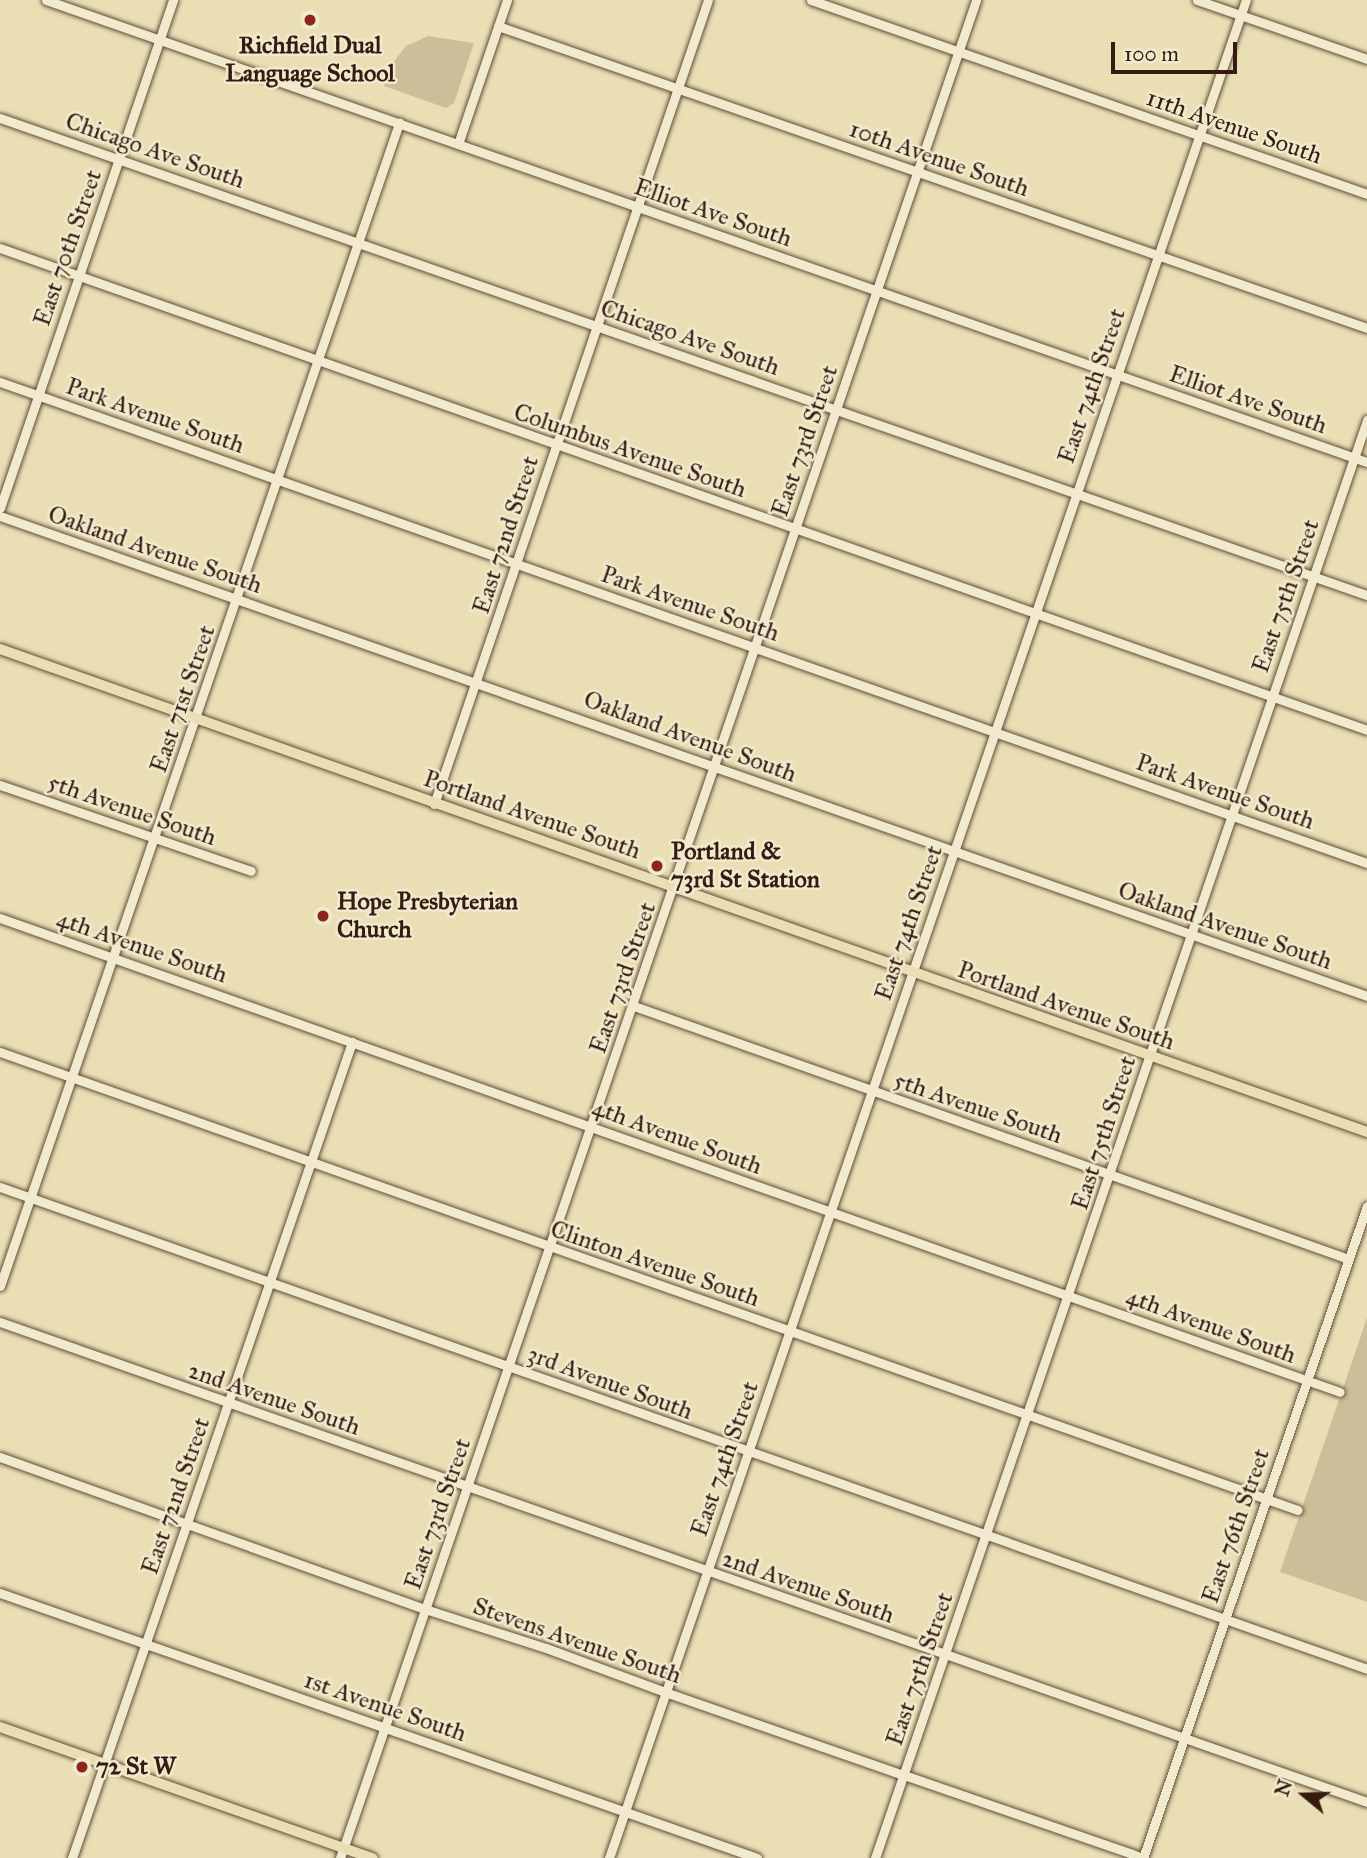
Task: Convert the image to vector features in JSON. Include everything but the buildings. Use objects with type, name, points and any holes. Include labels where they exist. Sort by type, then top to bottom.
[{"type":"main road","name":"Portland Avenue South","points":[[0,649],[912,974],[1367,1132]]},
{"type":"main road","points":[[0,1727],[104,1763],[341,1853],[373,1858]]},
{"type":"street","name":"Elliot Ave South","points":[[46,0],[1367,462]]},
{"type":"street","name":"East 70th Street","points":[[0,508],[173,0]]},
{"type":"street","points":[[458,144],[507,0]]},
{"type":"street","name":"East 72nd Street","points":[[435,804],[708,0]]},
{"type":"street","name":"11th Avenue South","points":[[811,0],[1367,194]]},
{"type":"street","name":"East 73rd Street","points":[[341,1853],[716,767],[976,0]]},
{"type":"street","points":[[1197,0],[1367,59]]},
{"type":"street","name":"East 74th Street","points":[[608,1858],[1246,0]]},
{"type":"street","name":"10th Avenue South","points":[[498,26],[1367,328]]},
{"type":"street","name":"Chicago Ave South","points":[[0,118],[1367,595]]},
{"type":"street","name":"East 71st Street","points":[[0,1286],[279,480],[398,123]]},
{"type":"street","name":"Columbus Avenue South","points":[[0,248],[1367,730]]},
{"type":"street","name":"Park Avenue South","points":[[0,382],[1367,863]]},
{"type":"street","name":"East 75th Street","points":[[875,1858],[1111,1175],[1271,696],[1367,420]]},
{"type":"street","name":"Oakland Avenue South","points":[[0,516],[1367,996]]},
{"type":"street","name":"5th Avenue South","points":[[0,785],[251,871]]},
{"type":"street","name":"4th Avenue South","points":[[0,918],[1340,1392]]},
{"type":"street","name":"5th Avenue South","points":[[634,1006],[1349,1259]]},
{"type":"street","name":"East 72nd Street","points":[[72,1858],[352,1042]]},
{"type":"street","name":"Clinton Avenue South","points":[[0,1052],[1298,1510]]},
{"type":"street","name":"3rd Avenue South","points":[[0,1187],[1367,1669]]},
{"type":"street","name":"East 76th Street","points":[[1143,1858],[1367,1206]]},
{"type":"street","name":"2nd Avenue South","points":[[0,1322],[1367,1802]]},
{"type":"street","name":"Stevens Avenue South","points":[[0,1457],[425,1609],[1143,1858]]},
{"type":"street","name":"1st Avenue South","points":[[0,1593],[757,1858]]},
{"type":"shaded area","points":[[428,36],[474,43],[454,103],[446,108],[384,86],[392,64],[406,46]]},
{"type":"shaded area","points":[[1367,1318],[1367,1602],[1280,1572]]},
{"type":"place","name":"Richfield Dual Language School","points":[[310,20]]},
{"type":"place","name":"Portland & 73rd St Station","points":[[657,866]]},
{"type":"place","name":"Hope Presbyterian Church","points":[[323,916]]},
{"type":"place","name":"72 St W","points":[[82,1767]]}]
